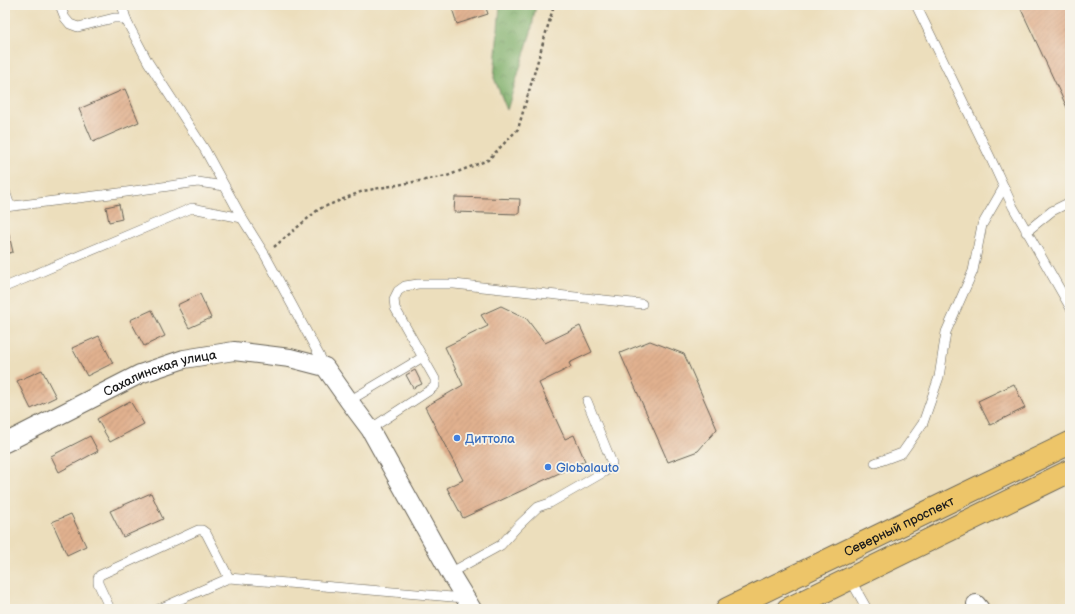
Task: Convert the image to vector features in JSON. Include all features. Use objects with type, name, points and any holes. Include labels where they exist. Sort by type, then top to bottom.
[{"type":"main road","name":"Северный проспект","points":[[727,609],[1070,442]]},
{"type":"main road","name":"Северный проспект","points":[[788,609],[1070,470]]},
{"type":"street","name":"Сахалинская улица","points":[[5,443],[140,374],[184,359],[234,351],[290,358],[325,367]]},
{"type":"street","points":[[325,367],[348,401],[370,429],[468,604]]},
{"type":"lane","points":[[60,5],[65,18],[70,24],[78,27],[114,18],[120,18],[127,22]]},
{"type":"lane","points":[[122,5],[127,22],[148,62],[205,150],[242,218],[265,255],[325,367]]},
{"type":"lane","points":[[916,5],[1026,232],[1070,307]]},
{"type":"lane","points":[[5,191],[8,207],[198,182],[224,186]]},
{"type":"lane","points":[[875,463],[902,453],[923,423],[939,377],[946,332],[973,272],[982,225],[1004,187]]},
{"type":"lane","points":[[1026,232],[1052,211],[1070,202]]},
{"type":"lane","points":[[5,287],[192,208],[242,218]]},
{"type":"lane","points":[[370,429],[435,386],[435,379],[395,308],[394,299],[398,291],[405,286],[418,284],[454,284],[642,304]]},
{"type":"lane","points":[[348,401],[423,357]]},
{"type":"lane","points":[[450,574],[501,545],[538,507],[550,503],[610,468],[612,462],[587,401]]},
{"type":"lane","points":[[110,609],[98,582],[100,575],[198,530],[202,530],[206,533],[229,578]]},
{"type":"lane","points":[[159,609],[229,578],[468,604]]},
{"type":"lane","points":[[850,579],[867,609]]},
{"type":"path","points":[[265,255],[319,209],[363,191],[447,176],[488,160],[518,129],[554,5]]},
{"type":"green space","points":[[500,5],[536,5],[531,32],[507,110],[494,78]]},
{"type":"building","points":[[451,5],[485,5],[488,14],[457,24]]},
{"type":"building","points":[[1019,5],[1070,5],[1070,114]]},
{"type":"building","points":[[125,89],[139,122],[93,142],[79,109]]},
{"type":"building","points":[[455,197],[520,199],[519,214],[454,212]]},
{"type":"building","points":[[119,204],[122,219],[109,222],[106,207]]},
{"type":"building","points":[[8,231],[13,252],[5,254],[5,232]]},
{"type":"building","points":[[200,294],[211,318],[189,328],[177,305]]},
{"type":"building","points":[[501,306],[526,318],[545,343],[580,326],[592,352],[569,363],[571,367],[539,383],[565,439],[574,435],[585,461],[463,518],[447,488],[463,480],[425,407],[463,385],[445,347],[488,326],[481,315]]},
{"type":"building","points":[[152,310],[165,336],[144,346],[130,320]]},
{"type":"building","points":[[99,336],[113,363],[87,376],[72,348]]},
{"type":"building","points":[[650,341],[684,354],[717,429],[698,451],[668,462],[620,353]]},
{"type":"building","points":[[42,370],[56,397],[31,409],[17,381]]},
{"type":"building","points":[[415,370],[422,384],[413,388],[406,375]]},
{"type":"building","points":[[1014,384],[1025,408],[990,425],[978,401]]},
{"type":"building","points":[[130,401],[144,424],[110,442],[97,419]]},
{"type":"building","points":[[90,436],[98,451],[59,472],[51,456]]},
{"type":"building","points":[[151,493],[163,519],[123,537],[110,511]]},
{"type":"building","points":[[71,514],[86,546],[67,555],[52,522]]},
{"type":"place","name":"Диттола","points":[[457,438]]},
{"type":"place","name":"Globalauto","points":[[548,467]]}]
